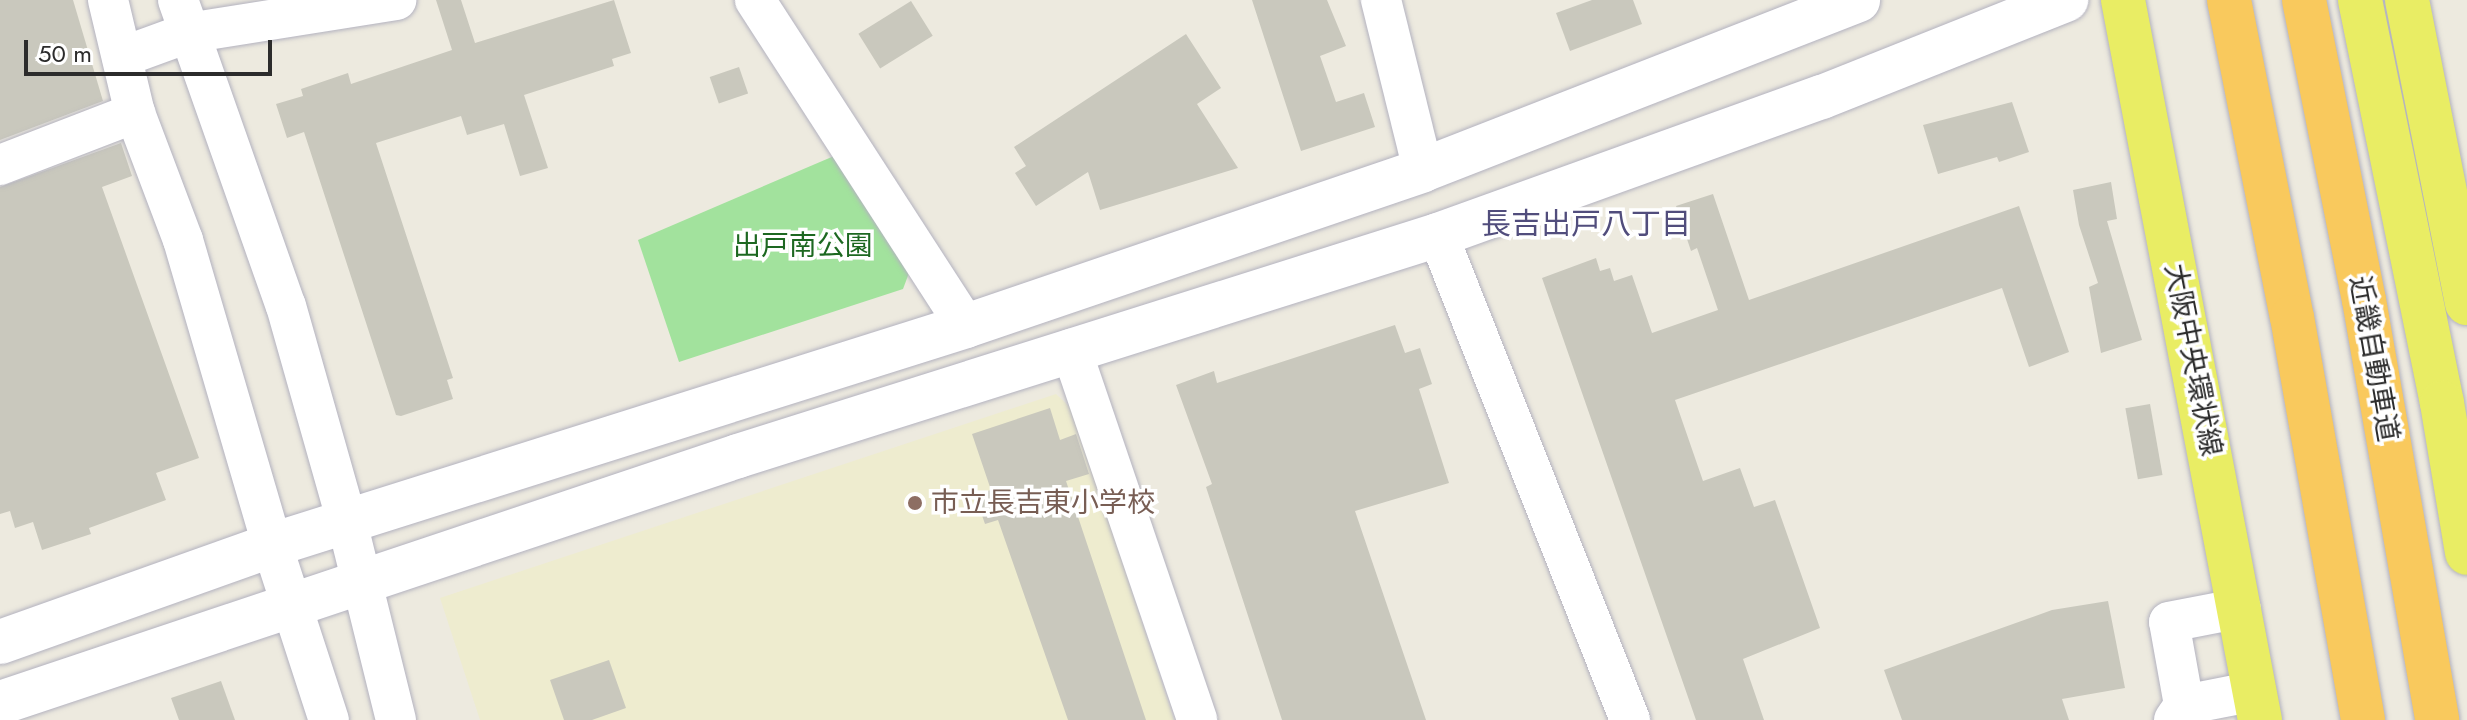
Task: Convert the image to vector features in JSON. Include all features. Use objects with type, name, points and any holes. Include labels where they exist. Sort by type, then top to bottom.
[{"type":"highway","points":[[2229,0],[2292,317],[2363,720]]},
{"type":"highway","name":"近畿自動車道","points":[[2304,0],[2364,300],[2437,720]]},
{"type":"main road","name":"大阪中央環状線","points":[[2123,0],[2258,706]]},
{"type":"main road","points":[[2360,0],[2442,403],[2467,553]]},
{"type":"main road","points":[[2407,0],[2467,303]]},
{"type":"street","points":[[108,0],[135,113],[183,240],[272,545],[329,720]]},
{"type":"street","points":[[122,57],[183,16],[396,0]]},
{"type":"street","points":[[755,0],[966,326]]},
{"type":"street","points":[[1381,0],[1423,170]]},
{"type":"street","points":[[0,642],[272,545],[966,326],[1423,170],[1858,0]]},
{"type":"street","points":[[0,703],[361,580],[1071,349],[1438,235],[1822,97],[2066,0]]},
{"type":"street","points":[[183,16],[286,306],[347,522],[396,720]]},
{"type":"street","points":[[0,165],[135,113]]},
{"type":"street","points":[[1438,235],[1630,720]]},
{"type":"street","points":[[1071,349],[1197,720]]},
{"type":"street","points":[[2241,608],[2169,622],[2179,712],[2258,706]]},
{"type":"shaded area","name":"市立長吉東小学校","points":[[1056,394],[1072,409],[1174,720],[480,720],[440,598]]},
{"type":"green space","name":"出戸南公園","points":[[834,156],[909,273],[903,289],[679,362],[638,240]]},
{"type":"building","points":[[0,0],[73,0],[103,101],[0,140]]},
{"type":"building","points":[[436,0],[461,0],[475,43],[614,0],[631,53],[612,59],[614,66],[524,95],[548,168],[520,176],[504,124],[467,135],[461,116],[376,143],[453,378],[447,380],[453,399],[401,416],[396,415],[304,132],[287,138],[276,104],[303,96],[301,89],[348,73],[351,84],[452,50]]},
{"type":"building","points":[[1252,0],[1327,0],[1346,46],[1320,56],[1336,102],[1364,93],[1375,127],[1301,151]]},
{"type":"building","points":[[1592,0],[1633,0],[1642,24],[1570,51],[1556,13]]},
{"type":"building","points":[[911,1],[933,36],[880,69],[858,34]]},
{"type":"building","points":[[1186,34],[1221,88],[1197,104],[1238,168],[1100,210],[1088,172],[1036,206],[1015,173],[1026,166],[1014,147]]},
{"type":"building","points":[[739,67],[748,93],[719,104],[710,77]]},
{"type":"building","points":[[2012,102],[2029,152],[1999,162],[1997,157],[1938,174],[1923,125]]},
{"type":"building","points":[[121,143],[132,176],[102,187],[199,458],[156,473],[166,500],[89,528],[91,534],[42,550],[33,522],[15,528],[10,511],[0,514],[0,187]]},
{"type":"building","points":[[2111,182],[2117,219],[2107,221],[2142,340],[2101,353],[2089,287],[2098,283],[2079,225],[2073,190]]},
{"type":"building","points":[[1713,194],[1749,300],[2019,206],[2069,352],[2029,367],[2002,288],[1675,400],[1703,481],[1740,468],[1754,507],[1775,500],[1820,628],[1743,659],[1764,720],[1696,720],[1542,278],[1596,258],[1600,271],[1610,268],[1614,281],[1632,275],[1652,333],[1718,310],[1697,248],[1691,251],[1676,206]]},
{"type":"building","points":[[1395,325],[1405,353],[1420,348],[1432,384],[1419,389],[1449,483],[1355,511],[1426,720],[1282,720],[1206,487],[1212,484],[1176,385],[1214,371],[1217,383]]},
{"type":"building","points":[[2150,404],[2163,475],[2138,479],[2125,408]]},
{"type":"building","points":[[1050,408],[1060,440],[1076,434],[1089,474],[1066,481],[1146,720],[1068,720],[998,520],[985,524],[975,495],[991,490],[972,434]]},
{"type":"building","points":[[2108,601],[2125,688],[2062,699],[2069,720],[1902,720],[1884,670],[2052,610]]},
{"type":"building","points":[[609,660],[626,708],[592,720],[564,720],[550,680]]},
{"type":"building","points":[[221,681],[235,720],[179,720],[171,698]]},
{"type":"place","name":"市立長吉東小学校","points":[[915,503]]},
{"type":"district","name":"長吉出戸八丁目","points":[[1586,224]]}]
